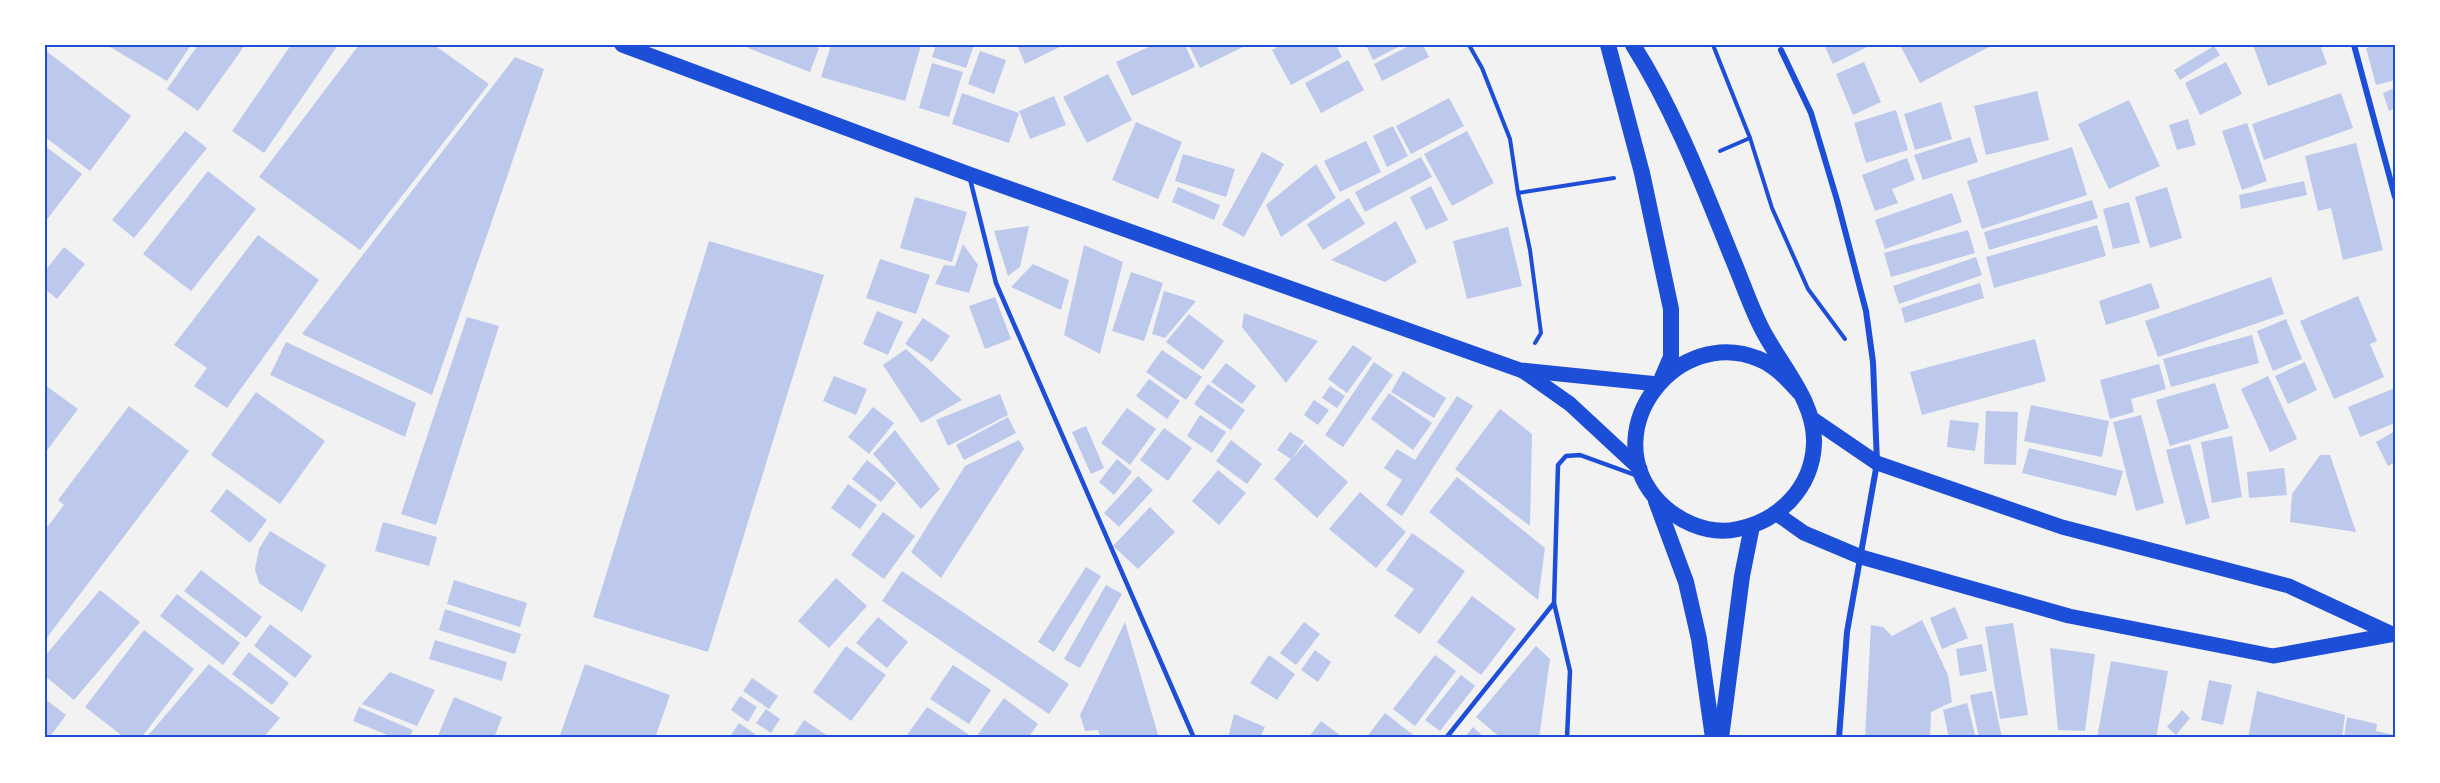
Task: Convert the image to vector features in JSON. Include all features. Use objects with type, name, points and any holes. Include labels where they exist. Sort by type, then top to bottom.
[{"type":"highway","points":[[1608,45],[1642,173],[1671,309],[1671,357],[1660,382],[1645,402],[1638,424],[1636,447],[1642,473],[1653,494],[1686,582],[1699,639],[1713,738]]},
{"type":"highway","points":[[1633,45],[1649,70],[1694,162],[1760,326],[1799,392],[1811,418],[1814,444],[1809,471],[1796,495],[1777,514],[1752,526],[1731,531],[1708,529],[1687,523],[1668,511],[1653,494]]},
{"type":"highway","points":[[1660,382],[1683,363],[1708,354],[1734,352],[1759,359],[1782,373],[1799,392]]},
{"type":"highway","points":[[1721,738],[1742,576],[1752,526]]},
{"type":"main road","points":[[622,45],[969,174],[1520,370],[1570,404],[1642,473]]},
{"type":"main road","points":[[1520,370],[1660,382]]},
{"type":"main road","points":[[1811,418],[1877,464],[2062,527],[2289,586],[2392,634]]},
{"type":"main road","points":[[1777,514],[1804,533],[1861,557],[2069,616],[2273,656],[2392,634]]},
{"type":"street","points":[[2354,45],[2395,197]]},
{"type":"street","points":[[1780,47],[1811,113],[1837,200],[1866,311],[1873,362],[1877,464],[1847,632],[1839,738]]},
{"type":"lane","points":[[969,174],[996,283],[1194,738]]},
{"type":"lane","points":[[1567,738],[1570,670],[1554,603],[1557,465],[1566,456],[1580,455],[1642,473]]},
{"type":"lane","points":[[1446,738],[1554,603]]},
{"type":"path","points":[[1469,45],[1482,68],[1510,139],[1518,194],[1530,250],[1541,333],[1520,370]]},
{"type":"path","points":[[1713,45],[1750,138],[1772,208],[1808,289],[1846,341],[1873,362]]},
{"type":"building","points":[[107,45],[191,45],[167,81]]},
{"type":"building","points":[[198,45],[245,45],[198,111],[167,89]]},
{"type":"building","points":[[291,45],[338,45],[264,153],[232,131]]},
{"type":"building","points":[[359,45],[434,45],[489,84],[360,250],[259,177]]},
{"type":"building","points":[[750,45],[811,45],[819,48],[810,72],[748,48]]},
{"type":"building","points":[[831,45],[921,45],[905,101],[821,77]]},
{"type":"building","points":[[936,45],[974,45],[966,68],[932,57]]},
{"type":"building","points":[[1017,45],[1064,45],[1025,64]]},
{"type":"building","points":[[1153,45],[1185,45],[1195,67],[1132,96],[1116,62]]},
{"type":"building","points":[[1189,45],[1247,45],[1200,68]]},
{"type":"building","points":[[1281,45],[1336,45],[1342,57],[1291,85],[1272,50]]},
{"type":"building","points":[[1402,45],[1373,60],[1367,47]]},
{"type":"building","points":[[1411,45],[1423,45],[1429,57],[1382,81],[1374,64]]},
{"type":"building","points":[[1824,45],[1871,45],[1833,64]]},
{"type":"building","points":[[1905,45],[1988,45],[1989,47],[1920,83],[1901,47]]},
{"type":"building","points":[[2253,45],[2320,45],[2327,64],[2268,86]]},
{"type":"building","points":[[2376,45],[2395,45],[2395,80],[2376,85],[2366,48]]},
{"type":"building","points":[[2214,46],[2220,55],[2180,80],[2174,70]]},
{"type":"building","points":[[45,50],[131,116],[90,171],[45,137]]},
{"type":"building","points":[[980,51],[1006,60],[994,94],[968,84]]},
{"type":"building","points":[[515,57],[544,69],[432,395],[302,334]]},
{"type":"building","points":[[1348,60],[1364,90],[1321,113],[1305,83]]},
{"type":"building","points":[[1864,62],[1881,102],[1853,115],[1836,74]]},
{"type":"building","points":[[2226,62],[2242,94],[2200,115],[2185,83]]},
{"type":"building","points":[[932,63],[963,72],[949,117],[919,108]]},
{"type":"building","points":[[1108,74],[1132,120],[1087,143],[1063,97]]},
{"type":"building","points":[[2395,88],[2395,108],[2389,111],[2383,93]]},
{"type":"building","points":[[2037,91],[2049,140],[1986,155],[1974,106]]},
{"type":"building","points":[[962,93],[1019,113],[1009,143],[952,124]]},
{"type":"building","points":[[2341,93],[2353,128],[2264,160],[2252,124]]},
{"type":"building","points":[[1054,96],[1066,125],[1030,139],[1019,111]]},
{"type":"building","points":[[1449,98],[1464,126],[1411,154],[1396,126]]},
{"type":"building","points":[[2129,100],[2160,166],[2109,189],[2078,124]]},
{"type":"building","points":[[1941,102],[1952,139],[1915,150],[1904,114]]},
{"type":"building","points":[[1896,110],[1908,150],[1866,163],[1854,123]]},
{"type":"building","points":[[2188,119],[2196,145],[2177,150],[2169,125]]},
{"type":"building","points":[[1136,122],[1182,142],[1158,199],[1112,180]]},
{"type":"building","points":[[2247,123],[2267,181],[2242,190],[2222,131]]},
{"type":"building","points":[[1393,126],[1408,156],[1387,167],[1373,136]]},
{"type":"building","points":[[185,131],[207,148],[134,238],[112,220]]},
{"type":"building","points":[[1467,131],[1494,183],[1452,206],[1424,154]]},
{"type":"building","points":[[1970,137],[1978,162],[1923,180],[1914,155]]},
{"type":"building","points":[[1366,141],[1381,172],[1340,192],[1324,161]]},
{"type":"building","points":[[2356,143],[2383,250],[2343,260],[2331,208],[2318,211],[2305,156]]},
{"type":"building","points":[[45,146],[82,174],[45,222]]},
{"type":"building","points":[[2072,147],[2087,195],[1982,229],[1967,181]]},
{"type":"building","points":[[1262,152],[1284,164],[1244,237],[1222,225]]},
{"type":"building","points":[[1183,154],[1235,169],[1226,197],[1175,181]]},
{"type":"building","points":[[1421,157],[1432,177],[1365,212],[1355,192]]},
{"type":"building","points":[[1907,158],[1915,180],[1892,189],[1898,203],[1875,211],[1862,175]]},
{"type":"building","points":[[1316,164],[1336,198],[1281,237],[1266,205]]},
{"type":"building","points":[[208,171],[256,209],[191,291],[143,254]]},
{"type":"building","points":[[2304,181],[2307,195],[2241,209],[2239,195]]},
{"type":"building","points":[[1431,186],[1448,220],[1426,230],[1410,197]]},
{"type":"building","points":[[1178,187],[1220,205],[1214,220],[1172,202]]},
{"type":"building","points":[[2167,187],[2182,238],[2150,248],[2135,197]]},
{"type":"building","points":[[1952,193],[1962,222],[1885,249],[1875,220]]},
{"type":"building","points":[[915,197],[967,212],[952,262],[900,248]]},
{"type":"building","points":[[1349,198],[1365,224],[1323,250],[1307,224]]},
{"type":"building","points":[[2092,200],[2098,218],[1989,250],[1984,232]]},
{"type":"building","points":[[2129,202],[2140,243],[2113,249],[2103,209]]},
{"type":"building","points":[[1396,221],[1417,262],[1385,282],[1331,260]]},
{"type":"building","points":[[2097,225],[2106,256],[1994,288],[1986,257]]},
{"type":"building","points":[[1029,226],[1020,267],[1008,276],[994,231]]},
{"type":"building","points":[[1508,227],[1522,286],[1467,299],[1453,241]]},
{"type":"building","points":[[1968,230],[1975,253],[1891,277],[1884,253]]},
{"type":"building","points":[[258,235],[319,280],[227,408],[194,386],[207,368],[174,345]]},
{"type":"building","points":[[709,241],[824,275],[708,652],[593,617]]},
{"type":"building","points":[[963,244],[978,265],[969,293],[935,284],[944,265],[955,266]]},
{"type":"building","points":[[1084,245],[1123,262],[1100,354],[1064,335]]},
{"type":"building","points":[[64,247],[85,264],[57,299],[45,289],[45,271]]},
{"type":"building","points":[[1976,257],[1982,275],[1899,304],[1893,286]]},
{"type":"building","points":[[880,259],[930,275],[916,314],[866,298]]},
{"type":"building","points":[[1033,264],[1069,280],[1061,310],[1011,287]]},
{"type":"building","points":[[1131,272],[1163,283],[1144,341],[1112,331]]},
{"type":"building","points":[[2271,277],[2284,314],[2158,357],[2145,321]]},
{"type":"building","points":[[1980,283],[1984,298],[1905,323],[1901,308]]},
{"type":"building","points":[[2151,283],[2160,308],[2106,325],[2099,301]]},
{"type":"building","points":[[1164,291],[1196,301],[1165,338],[1152,334]]},
{"type":"building","points":[[2358,296],[2377,341],[2370,344],[2384,377],[2334,399],[2300,321]]},
{"type":"building","points":[[995,297],[1011,339],[985,349],[969,306]]},
{"type":"building","points":[[877,311],[903,322],[888,355],[863,344]]},
{"type":"building","points":[[1244,313],[1318,341],[1286,383],[1242,327]]},
{"type":"building","points":[[1189,314],[1224,341],[1203,370],[1166,342]]},
{"type":"building","points":[[467,317],[499,326],[436,525],[401,514]]},
{"type":"building","points":[[923,318],[950,336],[932,362],[905,344]]},
{"type":"building","points":[[2286,319],[2302,359],[2273,371],[2257,331]]},
{"type":"building","points":[[2252,335],[2259,363],[2171,387],[2163,359]]},
{"type":"building","points":[[2035,339],[2046,381],[1922,415],[1910,372]]},
{"type":"building","points":[[286,342],[416,403],[405,437],[270,375]]},
{"type":"building","points":[[1353,345],[1372,358],[1347,393],[1328,379]]},
{"type":"building","points":[[906,349],[962,400],[921,423],[883,365]]},
{"type":"building","points":[[1162,350],[1202,377],[1186,400],[1146,372]]},
{"type":"building","points":[[1374,362],[1393,375],[1343,447],[1325,435]]},
{"type":"building","points":[[2305,362],[2317,390],[2288,404],[2275,376]]},
{"type":"building","points":[[1226,363],[1256,386],[1242,404],[1211,382]]},
{"type":"building","points":[[2159,364],[2166,389],[2131,399],[2134,412],[2110,419],[2100,380]]},
{"type":"building","points":[[1403,371],[1446,398],[1434,418],[1391,392]]},
{"type":"building","points":[[834,376],[867,389],[856,415],[823,401]]},
{"type":"building","points":[[2268,376],[2297,439],[2270,452],[2241,389]]},
{"type":"building","points":[[1149,379],[1180,401],[1167,419],[1136,396]]},
{"type":"building","points":[[2215,383],[2229,428],[2170,446],[2156,400]]},
{"type":"building","points":[[1208,384],[1245,410],[1231,430],[1194,404]]},
{"type":"building","points":[[45,385],[78,409],[45,453]]},
{"type":"building","points":[[1330,386],[1345,396],[1337,408],[1322,398]]},
{"type":"building","points":[[2395,388],[2395,423],[2360,437],[2348,407]]},
{"type":"building","points":[[256,392],[325,441],[280,504],[211,455]]},
{"type":"building","points":[[1389,393],[1432,423],[1413,450],[1371,419]]},
{"type":"building","points":[[1000,394],[1008,415],[948,446],[936,420]]},
{"type":"building","points":[[1457,396],[1473,406],[1402,516],[1386,505],[1402,480],[1384,468],[1397,449],[1415,460]]},
{"type":"building","points":[[1314,400],[1329,410],[1318,425],[1304,415]]},
{"type":"building","points":[[2031,405],[2109,421],[2102,457],[2024,441]]},
{"type":"building","points":[[129,406],[189,451],[45,640],[45,530],[64,505],[58,500]]},
{"type":"building","points":[[873,407],[894,423],[869,454],[848,437]]},
{"type":"building","points":[[1127,408],[1156,429],[1130,465],[1101,443]]},
{"type":"building","points":[[1500,409],[1532,434],[1530,526],[1455,469]]},
{"type":"building","points":[[1986,411],[2018,412],[2016,465],[1984,464]]},
{"type":"building","points":[[1200,415],[1226,432],[1212,453],[1187,436]]},
{"type":"building","points":[[2141,415],[2164,503],[2136,511],[2113,422]]},
{"type":"building","points":[[1008,417],[1016,433],[964,460],[956,445]]},
{"type":"building","points":[[1950,420],[1979,423],[1975,451],[1947,447]]},
{"type":"building","points":[[1086,426],[1104,468],[1091,474],[1072,432]]},
{"type":"building","points":[[1164,428],[1192,448],[1168,481],[1140,460]]},
{"type":"building","points":[[895,430],[940,489],[921,509],[873,454]]},
{"type":"building","points":[[2395,431],[2395,462],[2388,466],[2376,442]]},
{"type":"building","points":[[1290,432],[1304,441],[1292,459],[1305,444],[1348,482],[1317,518],[1274,479],[1291,459],[1277,450]]},
{"type":"building","points":[[2232,436],[2242,497],[2212,503],[2201,442]]},
{"type":"building","points":[[1019,440],[1024,449],[941,578],[911,552],[965,466]]},
{"type":"building","points":[[1231,440],[1262,464],[1247,484],[1216,461]]},
{"type":"building","points":[[2190,444],[2210,518],[2186,525],[2166,450]]},
{"type":"building","points":[[2029,448],[2123,471],[2116,496],[2022,473]]},
{"type":"building","points":[[2320,455],[2330,455],[2356,532],[2290,522],[2292,494]]},
{"type":"building","points":[[1117,459],[1132,472],[1114,495],[1099,482]]},
{"type":"building","points":[[867,460],[896,483],[881,502],[852,479]]},
{"type":"building","points":[[2284,468],[2287,495],[2249,498],[2247,472]]},
{"type":"building","points":[[1218,470],[1246,493],[1219,525],[1192,501]]},
{"type":"building","points":[[1138,476],[1153,490],[1119,527],[1104,513]]},
{"type":"building","points":[[1457,477],[1545,548],[1538,600],[1429,512]]},
{"type":"building","points":[[848,484],[877,505],[860,529],[831,508]]},
{"type":"building","points":[[227,489],[267,520],[250,543],[210,511]]},
{"type":"building","points":[[1360,492],[1406,532],[1376,568],[1329,529]]},
{"type":"building","points":[[1150,507],[1175,532],[1138,569],[1113,546]]},
{"type":"building","points":[[883,512],[915,536],[884,579],[851,555]]},
{"type":"building","points":[[383,522],[437,537],[429,566],[375,551]]},
{"type":"building","points":[[270,531],[326,565],[302,612],[259,583],[255,569],[259,549]]},
{"type":"building","points":[[1412,533],[1465,571],[1420,634],[1394,616],[1414,589],[1386,570]]},
{"type":"building","points":[[1086,567],[1101,576],[1054,652],[1038,642]]},
{"type":"building","points":[[201,570],[262,617],[246,638],[184,591]]},
{"type":"building","points":[[902,571],[1069,684],[1049,714],[882,601]]},
{"type":"building","points":[[836,578],[867,606],[829,648],[798,621]]},
{"type":"building","points":[[454,580],[527,603],[520,627],[447,604]]},
{"type":"building","points":[[1106,585],[1122,594],[1080,668],[1064,659]]},
{"type":"building","points":[[100,590],[140,622],[74,700],[45,676],[45,656]]},
{"type":"building","points":[[177,594],[240,643],[223,665],[160,616]]},
{"type":"building","points":[[1472,596],[1516,629],[1481,675],[1437,642]]},
{"type":"building","points":[[1955,607],[1968,638],[1942,649],[1930,618]]},
{"type":"building","points":[[445,609],[521,634],[515,654],[439,630]]},
{"type":"building","points":[[878,617],[908,642],[887,668],[856,643]]},
{"type":"building","points":[[1922,620],[1948,675],[1952,702],[1931,712],[1930,738],[1865,738],[1871,625],[1883,627],[1892,636]]},
{"type":"building","points":[[1125,622],[1159,738],[1101,738],[1098,730],[1085,731],[1080,715]]},
{"type":"building","points":[[1304,622],[1320,634],[1296,665],[1280,653]]},
{"type":"building","points":[[2013,623],[2028,715],[2000,719],[1985,627]]},
{"type":"building","points":[[270,624],[312,656],[295,678],[254,646]]},
{"type":"building","points":[[144,630],[194,669],[141,738],[125,738],[85,707]]},
{"type":"building","points":[[435,640],[507,662],[502,681],[429,659]]},
{"type":"building","points":[[1982,644],[1987,671],[1960,676],[1956,649]]},
{"type":"building","points":[[846,646],[886,675],[851,721],[813,692]]},
{"type":"building","points":[[1536,646],[1550,659],[1539,738],[1501,738],[1476,717]]},
{"type":"building","points":[[2050,648],[2095,654],[2085,731],[2058,730]]},
{"type":"building","points":[[1315,650],[1331,662],[1318,682],[1301,670]]},
{"type":"building","points":[[249,652],[289,683],[272,705],[232,674]]},
{"type":"building","points":[[1269,655],[1295,674],[1277,700],[1250,683]]},
{"type":"building","points":[[1435,655],[1456,671],[1415,726],[1393,709]]},
{"type":"building","points":[[2111,661],[2168,671],[2156,738],[2097,738]]},
{"type":"building","points":[[209,664],[280,718],[263,738],[146,738]]},
{"type":"building","points":[[585,664],[670,695],[655,738],[559,738]]},
{"type":"building","points":[[953,665],[991,690],[969,724],[930,699]]},
{"type":"building","points":[[390,672],[435,690],[417,726],[362,704]]},
{"type":"building","points":[[1461,675],[1475,686],[1440,731],[1425,720]]},
{"type":"building","points":[[752,678],[778,696],[769,709],[743,691]]},
{"type":"building","points":[[2209,680],[2232,685],[2223,725],[2201,720]]},
{"type":"building","points":[[1992,691],[2002,738],[1979,738],[1970,695]]},
{"type":"building","points":[[2257,691],[2345,715],[2342,738],[2248,738]]},
{"type":"building","points":[[740,696],[757,707],[748,722],[731,710]]},
{"type":"building","points":[[454,697],[502,717],[494,738],[437,738]]},
{"type":"building","points":[[1004,698],[1038,724],[1028,738],[984,738],[978,734]]},
{"type":"building","points":[[45,699],[66,715],[49,738],[45,738]]},
{"type":"building","points":[[1967,703],[1976,738],[1949,738],[1943,710]]},
{"type":"building","points":[[359,707],[413,730],[409,738],[395,738],[353,721]]},
{"type":"building","points":[[927,707],[974,738],[905,738]]},
{"type":"building","points":[[766,709],[780,719],[771,733],[756,723]]},
{"type":"building","points":[[2182,710],[2190,718],[2176,735],[2167,727]]},
{"type":"building","points":[[1385,713],[1417,738],[1366,738]]},
{"type":"building","points":[[1234,714],[1265,727],[1260,738],[1228,738]]},
{"type":"building","points":[[2347,717],[2377,724],[2376,731],[2395,735],[2395,738],[2344,738]]},
{"type":"building","points":[[804,720],[831,738],[792,738]]},
{"type":"building","points":[[1321,721],[1344,738],[1308,738]]},
{"type":"building","points":[[739,723],[755,734],[753,738],[729,738]]},
{"type":"building","points":[[1473,727],[1485,738],[1464,738]]},
{"type":"building","points":[[2083,735],[2083,738],[2060,738],[2060,736]]}]
